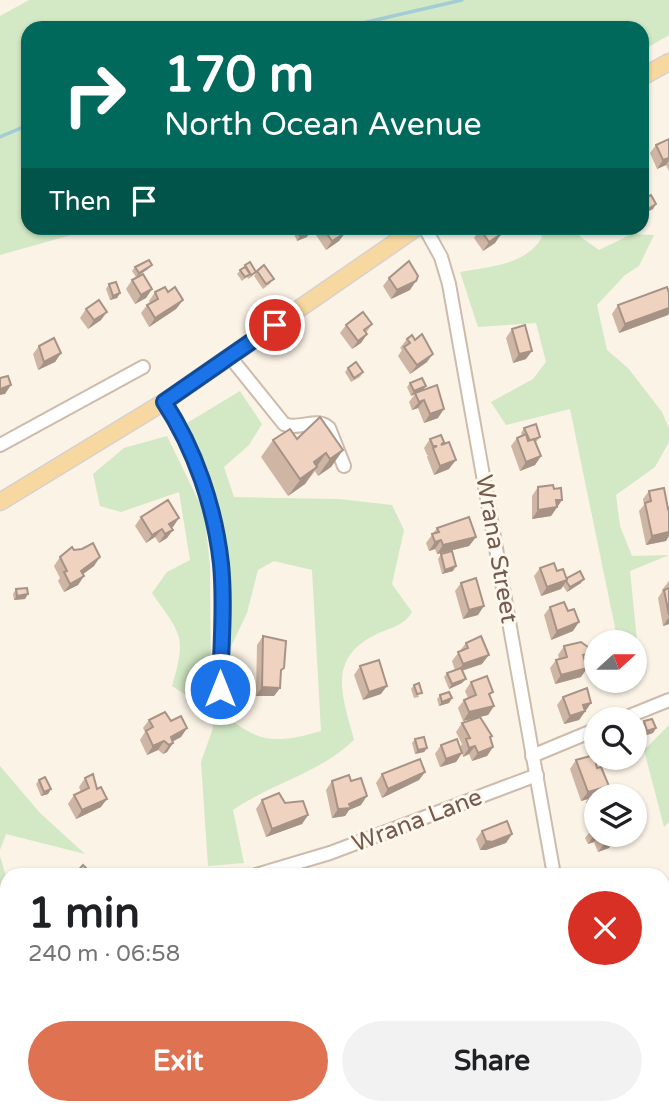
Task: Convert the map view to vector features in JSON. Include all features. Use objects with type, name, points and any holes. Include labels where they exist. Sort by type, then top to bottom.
[{"type":"main road","points":[[649,73],[669,62]]},
{"type":"main road","points":[[0,502],[164,402],[406,235]]},
{"type":"street","name":"Wrana Street","points":[[429,235],[441,257],[449,284],[553,868]]},
{"type":"street","points":[[230,357],[284,424],[292,428],[320,423],[329,428],[344,466]]},
{"type":"street","points":[[0,445],[143,367]]},
{"type":"street","points":[[164,402],[184,438],[213,520],[221,565],[220,689]]},
{"type":"street","points":[[647,709],[669,701]]},
{"type":"street","points":[[532,755],[584,735]]},
{"type":"street","name":"Wrana Lane","points":[[280,868],[330,853],[537,775]]},
{"type":"green space","points":[[29,0],[669,0],[669,35],[649,47],[649,21],[21,21],[21,235],[71,235],[0,255],[0,16]]},
{"type":"green space","points":[[541,235],[579,235],[599,250],[630,235],[654,235],[639,266],[625,275],[597,305],[607,350],[628,368],[662,412],[669,428],[669,442],[655,467],[616,495],[620,526],[632,556],[669,555],[630,571],[636,630],[616,630],[570,409],[506,425],[491,402],[533,379],[546,362],[536,323],[478,327],[460,272],[506,263],[527,254]]},
{"type":"green space","points":[[240,391],[262,424],[249,445],[224,467],[234,497],[339,499],[392,505],[404,530],[392,584],[412,612],[400,624],[375,635],[349,656],[342,681],[354,740],[311,770],[233,810],[244,863],[208,866],[201,762],[213,728],[210,711],[172,686],[180,645],[175,627],[152,593],[167,572],[190,560],[179,492],[121,512],[100,506],[93,474],[124,448],[167,436],[204,512],[210,565],[211,703],[238,725],[262,737],[287,739],[321,731],[312,570],[274,561],[258,570],[247,613],[227,655],[224,533],[187,423]]},
{"type":"green space","points":[[669,725],[669,822],[664,827],[647,762],[647,747]]},
{"type":"green space","points":[[0,766],[40,813],[85,854],[6,834],[0,850]]},
{"type":"building","points":[[669,139],[669,158],[663,160],[656,145]]},
{"type":"building","points":[[651,195],[656,204],[649,208]]},
{"type":"building","points":[[328,235],[342,235],[332,241]]},
{"type":"building","points":[[484,235],[500,235],[489,242]]},
{"type":"building","points":[[149,260],[152,265],[139,273],[135,267]]},
{"type":"building","points":[[409,261],[418,276],[416,281],[397,290],[389,278]]},
{"type":"building","points":[[250,262],[256,272],[251,275],[245,265]]},
{"type":"building","points":[[264,265],[274,279],[266,284],[257,271]]},
{"type":"building","points":[[245,267],[250,274],[245,277],[240,270]]},
{"type":"building","points":[[143,274],[152,289],[141,295],[132,280]]},
{"type":"building","points":[[116,282],[120,293],[113,296],[109,284]]},
{"type":"building","points":[[165,287],[168,292],[175,287],[183,300],[155,318],[147,305],[158,299],[155,292]]},
{"type":"building","points":[[667,287],[669,308],[625,324],[618,305]]},
{"type":"building","points":[[99,300],[107,312],[94,320],[86,309]]},
{"type":"building","points":[[363,312],[372,324],[364,330],[367,334],[358,341],[346,325]]},
{"type":"building","points":[[525,325],[532,351],[519,354],[512,329]]},
{"type":"building","points":[[422,334],[433,354],[417,365],[404,347],[410,343],[407,339],[412,335],[415,340]]},
{"type":"building","points":[[54,338],[61,353],[44,362],[39,346]]},
{"type":"building","points":[[356,362],[363,372],[354,378],[348,368]]},
{"type":"building","points":[[8,376],[11,385],[0,389],[0,378]]},
{"type":"building","points":[[422,378],[426,386],[414,391],[410,383]]},
{"type":"building","points":[[437,385],[444,409],[430,414],[424,400],[419,402],[415,393]]},
{"type":"building","points":[[320,417],[343,450],[330,459],[326,453],[314,462],[317,467],[300,479],[273,440],[290,429],[297,439]]},
{"type":"building","points":[[536,424],[540,437],[530,441],[524,428]]},
{"type":"building","points":[[526,434],[528,441],[534,439],[541,456],[526,462],[517,438]]},
{"type":"building","points":[[441,435],[444,442],[441,445],[449,442],[456,460],[440,466],[433,448],[437,446],[433,446],[430,439]]},
{"type":"building","points":[[553,485],[554,489],[561,488],[562,500],[556,500],[557,507],[538,510],[538,487]]},
{"type":"building","points":[[664,488],[669,508],[669,532],[652,536],[645,503],[651,501],[649,491]]},
{"type":"building","points":[[168,500],[179,518],[169,524],[173,530],[165,534],[162,529],[152,535],[141,517]]},
{"type":"building","points":[[469,517],[476,537],[443,545],[441,540],[435,542],[432,534],[439,532],[437,528]]},
{"type":"building","points":[[93,543],[100,557],[81,571],[84,576],[70,584],[60,557],[72,547],[74,550],[82,549]]},
{"type":"building","points":[[452,551],[456,566],[445,570],[441,554]]},
{"type":"building","points":[[554,563],[557,571],[563,569],[567,580],[547,587],[540,568]]},
{"type":"building","points":[[580,571],[584,579],[570,587],[567,578]]},
{"type":"building","points":[[476,578],[484,606],[469,610],[461,583]]},
{"type":"building","points":[[27,588],[28,594],[17,596],[16,589]]},
{"type":"building","points":[[669,588],[669,615],[664,590]]},
{"type":"building","points":[[564,602],[568,611],[574,609],[579,622],[557,631],[550,607]]},
{"type":"building","points":[[263,636],[286,641],[280,688],[262,687]]},
{"type":"building","points":[[481,636],[489,655],[463,664],[458,652],[468,648],[466,643]]},
{"type":"building","points":[[581,642],[584,644],[584,669],[561,675],[556,660],[567,657],[564,646]]},
{"type":"building","points":[[379,660],[387,686],[369,692],[360,666]]},
{"type":"building","points":[[461,668],[466,679],[452,684],[447,673]]},
{"type":"building","points":[[487,676],[493,692],[489,694],[494,706],[469,712],[464,700],[476,695],[471,682]]},
{"type":"building","points":[[419,683],[422,693],[417,694],[414,685]]},
{"type":"building","points":[[584,689],[584,693],[588,693],[591,703],[583,705],[584,711],[570,716],[563,697]]},
{"type":"building","points":[[449,692],[452,698],[442,702],[440,695]]},
{"type":"building","points":[[165,712],[171,721],[181,716],[187,728],[171,737],[173,743],[169,745],[164,741],[153,746],[146,731],[153,727],[149,720]]},
{"type":"building","points":[[480,717],[492,736],[493,747],[478,753],[475,746],[469,748],[466,739],[470,738],[462,723]]},
{"type":"building","points":[[652,719],[656,728],[647,731],[647,720]]},
{"type":"building","points":[[424,737],[427,748],[418,750],[415,739]]},
{"type":"building","points":[[457,739],[462,753],[446,759],[441,745]]},
{"type":"building","points":[[584,758],[584,770],[602,770],[608,784],[585,784],[576,760]]},
{"type":"building","points":[[420,759],[425,772],[388,789],[382,774]]},
{"type":"building","points":[[93,774],[97,789],[101,787],[107,799],[82,810],[74,795],[89,788],[85,778]]},
{"type":"building","points":[[349,775],[351,781],[361,778],[367,796],[349,804],[351,808],[338,809],[332,781]]},
{"type":"building","points":[[45,777],[51,789],[44,792],[39,780]]},
{"type":"building","points":[[279,793],[285,803],[303,801],[308,815],[272,829],[262,800]]},
{"type":"building","points":[[507,821],[512,834],[492,842],[486,841],[482,831]]},
{"type":"waterway","points":[[371,21],[462,0]]},
{"type":"waterway","points":[[0,137],[21,128]]},
{"type":"route","points":[[220,689],[221,565],[213,520],[200,475],[179,425],[164,402],[275,325]]}]
